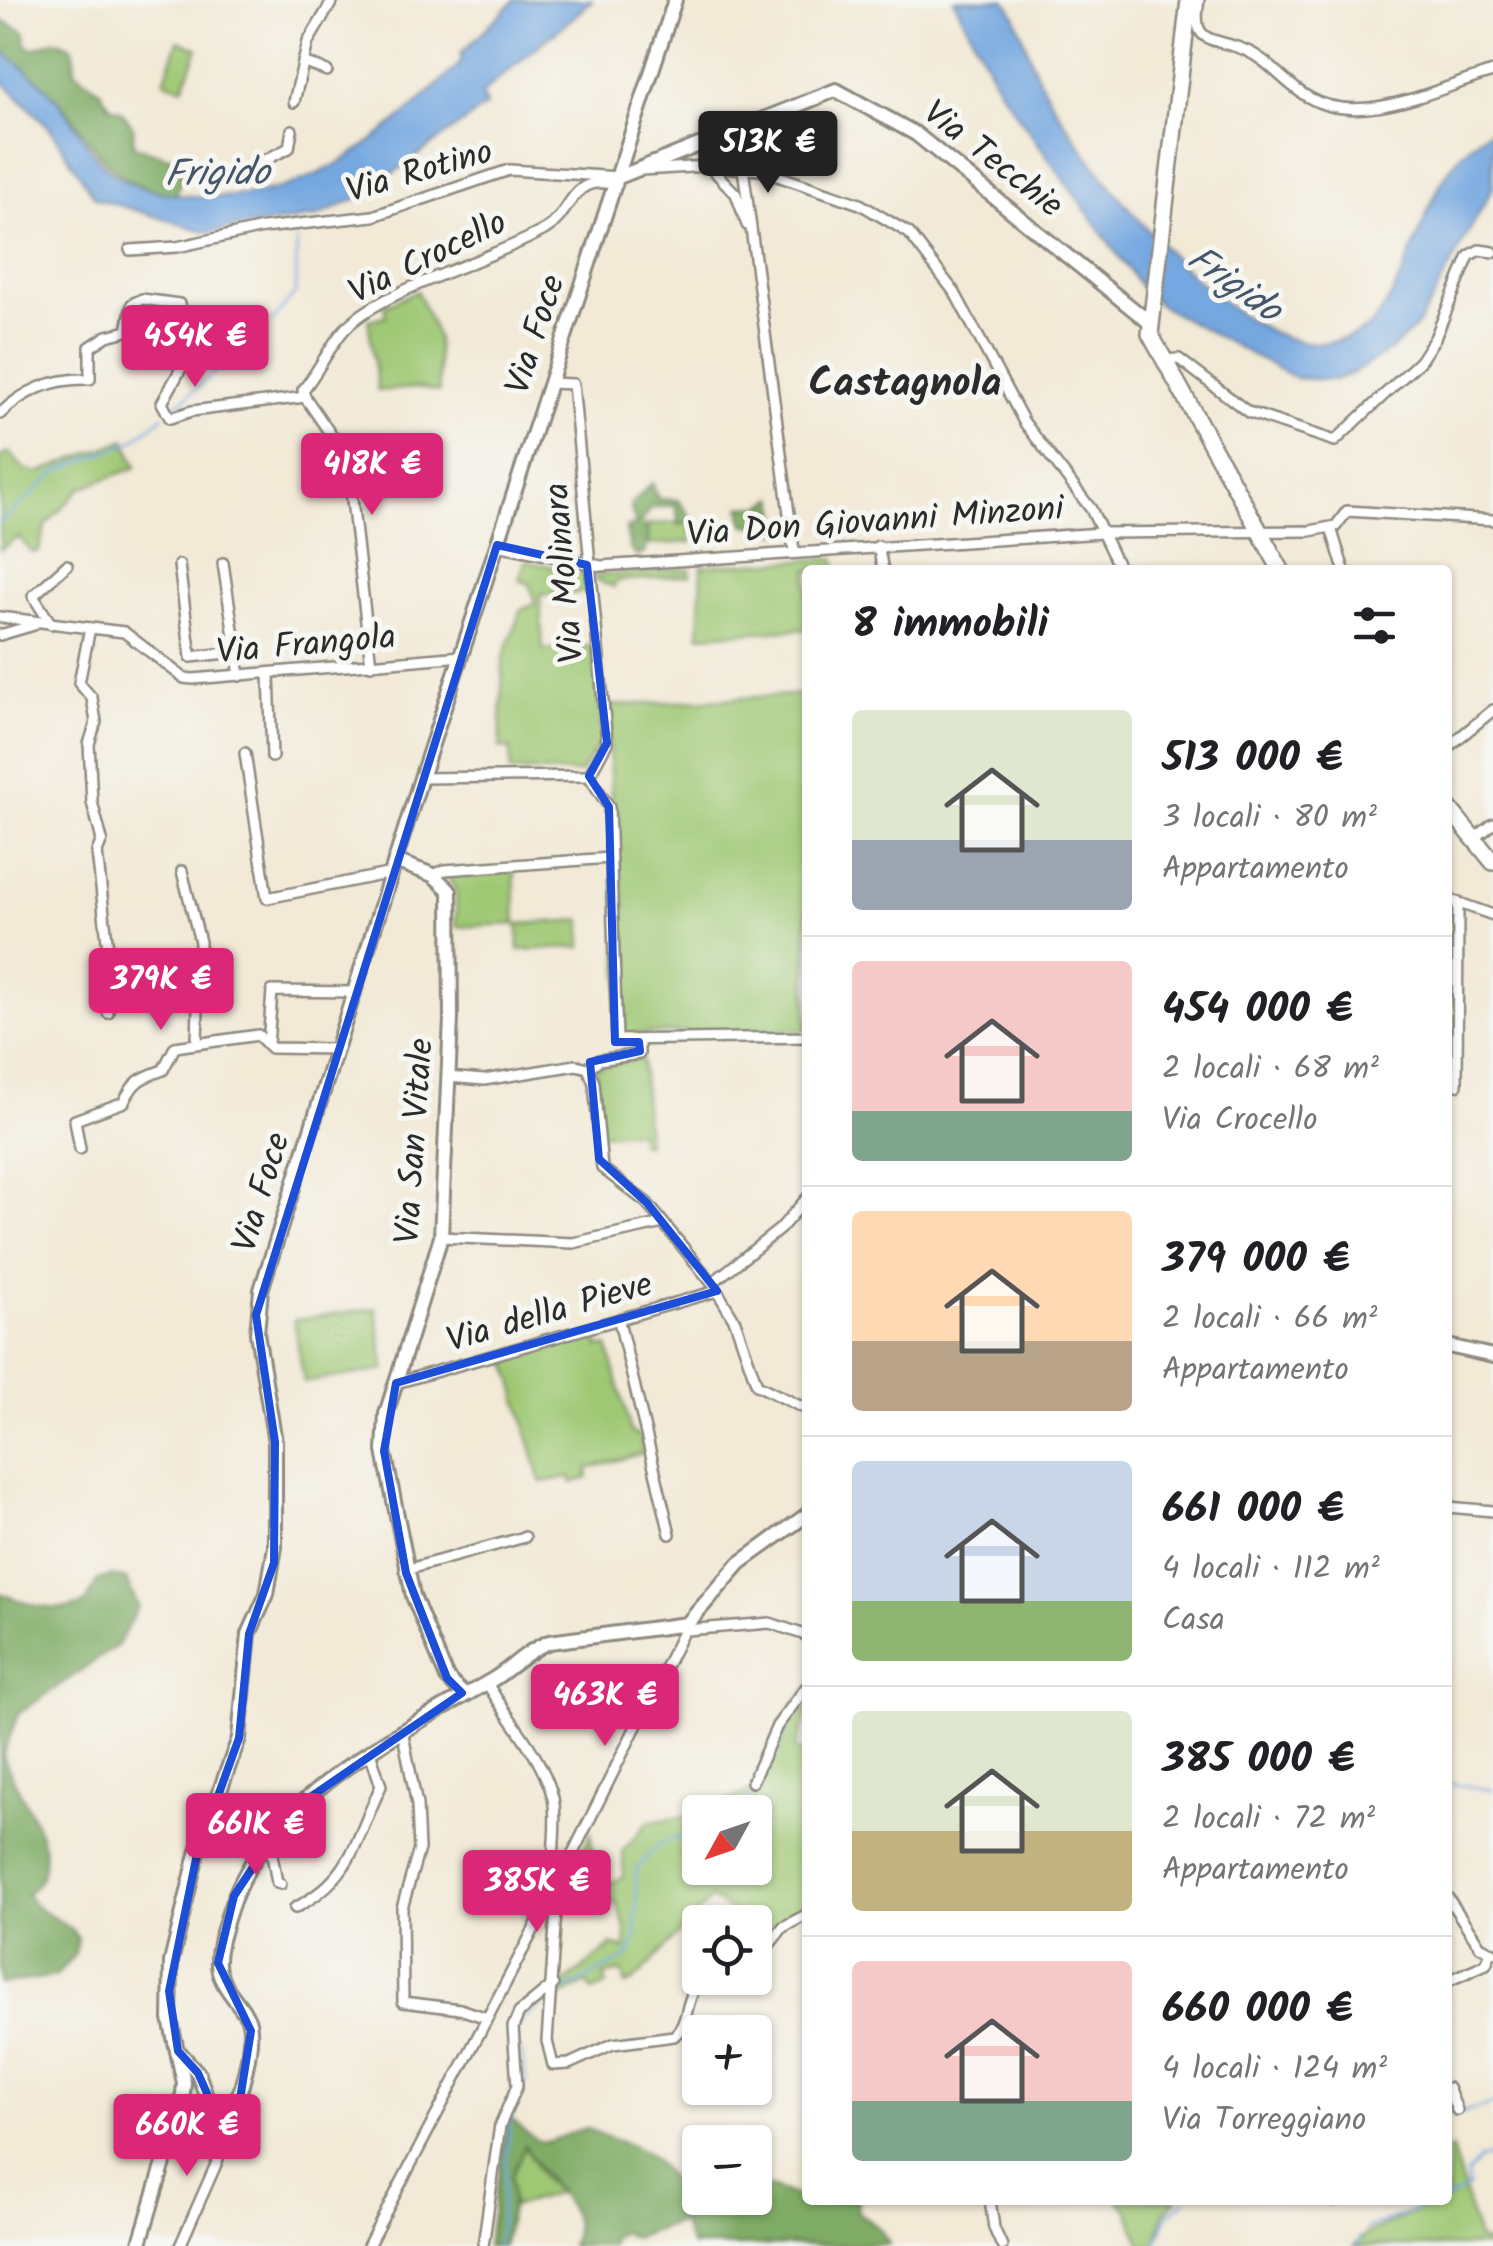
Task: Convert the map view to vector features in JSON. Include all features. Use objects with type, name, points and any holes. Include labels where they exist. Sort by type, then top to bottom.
[{"type":"main road","points":[[1189,0],[1149,318],[1162,360],[1278,565]]},
{"type":"main road","points":[[1452,812],[1493,862]]},
{"type":"street","points":[[294,102],[308,42],[332,0]]},
{"type":"street","name":"Via Foce","points":[[139,2246],[182,2103],[184,2083],[170,2019],[172,1962],[196,1854],[239,1738],[250,1634],[267,1594],[274,1563],[276,1442],[256,1315],[421,778],[674,0]]},
{"type":"street","points":[[1199,0],[1198,28],[1205,38],[1245,50],[1310,98],[1336,108],[1382,104],[1493,72]]},
{"type":"street","points":[[303,62],[326,70]]},
{"type":"street","name":"Via Tecchie","points":[[619,176],[836,90],[916,134],[1149,318]]},
{"type":"street","points":[[257,164],[289,148],[292,125]]},
{"type":"street","points":[[709,166],[736,194],[750,234]]},
{"type":"street","points":[[636,170],[709,166],[760,170],[860,204],[909,233],[955,293],[1024,422],[1079,492],[1118,565]]},
{"type":"street","points":[[736,194],[743,168]]},
{"type":"street","points":[[743,168],[794,552]]},
{"type":"street","name":"Via Rotino","points":[[130,250],[176,247],[373,216],[509,170],[619,176]]},
{"type":"street","name":"Via Crocello","points":[[305,397],[303,390],[354,320],[394,296],[472,266],[550,227],[566,202],[591,184],[619,176]]},
{"type":"street","points":[[1162,360],[1179,358],[1248,412],[1335,441],[1420,361],[1435,338],[1469,256],[1478,250],[1493,252]]},
{"type":"street","points":[[0,414],[24,394],[42,386],[90,379],[90,347],[107,336],[127,332],[132,304],[142,300],[176,301],[189,354],[162,403],[167,415],[305,397],[336,442],[346,468],[371,666]]},
{"type":"street","name":"Via Molinara","points":[[550,382],[569,383],[574,388],[587,509],[587,565],[606,743],[589,776]]},
{"type":"street","name":"Via Don Giovanni Minzoni","points":[[497,545],[587,565],[1102,532],[1331,528],[1347,511],[1493,520]]},
{"type":"street","points":[[1331,528],[1342,565]]},
{"type":"street","points":[[878,546],[882,565]]},
{"type":"street","points":[[224,563],[240,676]]},
{"type":"street","points":[[51,624],[33,596],[51,575],[67,565]]},
{"type":"street","points":[[179,565],[192,657],[236,652]]},
{"type":"street","points":[[0,616],[51,624]]},
{"type":"street","points":[[0,635],[27,625],[51,624]]},
{"type":"street","name":"Via Frangola","points":[[51,624],[124,632],[184,678],[462,656]]},
{"type":"street","points":[[90,628],[80,683],[92,698],[96,722],[89,744],[92,802],[102,840],[97,852],[110,958],[106,975],[108,1013]]},
{"type":"street","points":[[269,673],[272,757]]},
{"type":"street","points":[[1452,744],[1493,710]]},
{"type":"street","points":[[245,753],[268,898],[394,867],[433,875],[445,870],[610,858]]},
{"type":"street","points":[[421,778],[589,776],[609,807],[615,1035],[622,1042],[802,1037]]},
{"type":"street","points":[[1474,839],[1493,824]]},
{"type":"street","points":[[182,871],[200,942],[197,1041]]},
{"type":"street","name":"Via San Vitale","points":[[433,875],[450,891],[452,907],[441,1237],[386,1414],[384,1451],[403,1530],[406,1570],[447,1678],[462,1693]]},
{"type":"street","points":[[1458,1085],[1453,901],[1493,915]]},
{"type":"street","points":[[268,1045],[272,990],[355,992]]},
{"type":"street","points":[[80,1149],[75,1120],[124,1102],[132,1084],[144,1074],[162,1070],[174,1046],[258,1035],[268,1045],[336,1049]]},
{"type":"street","points":[[588,1068],[598,1060],[638,1054],[639,1042]]},
{"type":"street","points":[[447,1077],[484,1080],[576,1065],[588,1068]]},
{"type":"street","points":[[588,1068],[594,1084],[602,1168],[636,1192],[714,1287],[735,1321],[757,1386],[802,1407]]},
{"type":"street","points":[[714,1287],[769,1239],[802,1203]]},
{"type":"street","points":[[441,1237],[573,1243],[663,1223]]},
{"type":"street","name":"Via della Pieve","points":[[396,1383],[619,1321],[714,1287]]},
{"type":"street","points":[[619,1321],[670,1534]]},
{"type":"street","points":[[1452,1347],[1493,1356]]},
{"type":"street","points":[[1452,1507],[1493,1511]]},
{"type":"street","points":[[368,2246],[558,1883],[686,1627],[740,1563],[802,1518]]},
{"type":"street","points":[[406,1570],[525,1537]]},
{"type":"street","points":[[180,2246],[217,2162],[228,2118],[244,2086],[251,2027],[220,1974],[219,1949],[234,1896],[269,1837],[290,1811],[462,1693],[486,1683],[548,1642],[686,1627],[770,1623],[802,1634]]},
{"type":"street","points":[[486,1683],[516,1724],[550,1789],[558,1883],[547,2041],[552,2065],[569,2064],[613,2044],[674,2036],[684,2025],[689,1995]]},
{"type":"street","points":[[752,1782],[776,1726],[802,1693]]},
{"type":"street","points":[[403,1735],[418,1805],[420,1849],[402,1908],[403,2002],[460,2009],[486,2018]]},
{"type":"street","points":[[294,1908],[327,1890],[343,1872],[381,1786],[371,1755]]},
{"type":"street","points":[[269,1837],[276,1883],[281,1884]]},
{"type":"street","points":[[1452,1904],[1480,1946],[1492,1953],[1486,1964],[1452,1980]]},
{"type":"street","points":[[772,1941],[783,1927],[802,1917]]},
{"type":"street","points":[[484,2246],[500,2125],[517,2086],[513,2026],[519,2013],[552,1987]]},
{"type":"street","points":[[178,2051],[198,2073],[212,2112],[228,2118]]},
{"type":"street","points":[[1452,2098],[1457,2110]]},
{"type":"street","points":[[991,2205],[1002,2246]]},
{"type":"highlighted area","points":[[497,545],[587,565],[607,743],[589,776],[609,807],[615,1042],[639,1042],[640,1051],[590,1062],[599,1159],[647,1203],[717,1291],[396,1383],[384,1451],[406,1573],[447,1678],[462,1693],[290,1811],[234,1896],[218,1963],[251,2031],[240,2099],[228,2118],[218,2118],[198,2073],[178,2051],[169,1991],[197,1854],[239,1738],[249,1634],[274,1563],[275,1442],[256,1315]]},
{"type":"green space","points":[[0,19],[25,32],[26,45],[32,49],[56,40],[73,47],[75,71],[100,90],[110,106],[121,111],[133,127],[134,146],[182,161],[186,167],[176,195],[133,183],[106,162],[59,101],[0,48]]},
{"type":"green space","points":[[178,41],[198,48],[183,88],[164,81]]},
{"type":"green space","points":[[417,291],[437,337],[439,392],[418,388],[378,391],[368,320],[386,316],[384,306]]},
{"type":"green space","points":[[125,440],[137,467],[81,488],[46,525],[39,551],[32,553],[19,537],[0,550],[0,457],[9,452],[24,469],[38,473]]},
{"type":"green space","points":[[652,483],[658,499],[678,500],[692,518],[680,526],[675,505],[652,508],[641,522],[649,536],[644,553],[636,556],[630,549],[626,528],[636,525],[630,505]]},
{"type":"green space","points":[[775,497],[781,533],[744,524],[741,507],[762,506]]},
{"type":"green space","points":[[689,521],[691,542],[649,545],[647,525]]},
{"type":"green space","points":[[835,558],[836,565],[802,565],[802,629],[699,635],[702,566]]},
{"type":"green space","points":[[525,561],[585,573],[588,592],[540,595],[543,650],[593,645],[603,740],[580,773],[510,771],[511,749],[500,748],[503,659],[521,610],[535,604],[530,584],[519,580]]},
{"type":"green space","points":[[690,568],[690,575],[617,581],[614,587],[595,580],[596,575]]},
{"type":"green space","points":[[802,694],[802,1030],[622,1034],[607,706]]},
{"type":"green space","points":[[514,870],[516,924],[456,927],[456,893],[447,874]]},
{"type":"green space","points":[[582,920],[582,947],[519,950],[518,924]]},
{"type":"green space","points":[[642,1057],[647,1143],[640,1143],[639,1131],[599,1134],[596,1068]]},
{"type":"green space","points":[[376,1308],[385,1370],[304,1382],[294,1320]]},
{"type":"green space","points":[[596,1336],[599,1347],[608,1346],[631,1432],[641,1437],[643,1453],[587,1469],[588,1478],[572,1483],[570,1477],[541,1482],[507,1360]]},
{"type":"green space","points":[[112,1576],[126,1580],[138,1606],[118,1645],[18,1714],[3,1755],[43,1846],[44,1864],[39,1880],[26,1894],[38,1908],[73,1932],[78,1939],[75,1954],[56,1976],[0,1984],[0,1593],[42,1607],[74,1607],[85,1604],[98,1580]]},
{"type":"green space","points":[[802,1695],[802,1729],[795,1748],[802,1753],[802,1909],[789,1915],[772,1932],[772,1905],[721,1905],[711,1899],[705,1905],[682,1905],[682,1930],[633,1982],[626,1985],[622,1971],[604,1976],[607,1985],[593,1991],[587,1983],[555,2000],[557,1989],[612,1945],[625,1949],[626,1930],[617,1904],[562,1890],[591,1833],[596,1892],[623,1876],[623,1851],[648,1822],[682,1817],[682,1885],[772,1885],[772,1795],[741,1795],[751,1791],[782,1721]]},
{"type":"green space","points":[[508,2115],[538,2141],[587,2128],[646,2153],[675,2187],[682,2185],[682,2215],[772,2215],[772,2187],[802,2199],[802,2205],[858,2205],[857,2211],[880,2229],[889,2244],[691,2246],[681,2221],[634,2238],[621,2232],[612,2238],[611,2246],[570,2246],[575,2233],[569,2207],[525,2146],[511,2176],[512,2204],[503,2246],[487,2246]]},
{"type":"green space","points":[[525,2146],[538,2171],[557,2193],[512,2207],[511,2176]]},
{"type":"green space","points":[[1452,2149],[1478,2239],[1493,2246],[1354,2246],[1366,2234],[1418,2210],[1416,2205],[1452,2205]]},
{"type":"green space","points":[[1123,2205],[1172,2205],[1164,2213],[1156,2246],[1142,2246]]},
{"type":"water","points":[[515,0],[592,0],[482,94],[486,106],[360,197],[316,217],[207,232],[95,198],[50,128],[0,79],[0,48],[47,89],[101,163],[126,181],[172,194],[234,196],[273,190],[341,162],[401,118],[461,63],[461,53]]},
{"type":"water","points":[[954,0],[1005,0],[1041,83],[1128,208],[1214,295],[1259,325],[1303,342],[1343,339],[1372,324],[1391,297],[1451,167],[1469,146],[1493,129],[1493,187],[1417,326],[1392,349],[1353,373],[1334,380],[1295,378],[1161,306],[1143,290],[1000,90]]},
{"type":"waterway","points":[[272,322],[296,292],[297,228]]},
{"type":"waterway","points":[[170,411],[260,334]]},
{"type":"waterway","points":[[0,523],[58,471],[131,442],[164,416]]},
{"type":"waterway","points":[[753,1795],[767,1776],[802,1706]]},
{"type":"waterway","points":[[1452,1784],[1493,1790]]},
{"type":"waterway","points":[[554,1996],[628,1957],[636,1936],[636,1870],[658,1845],[682,1835]]},
{"type":"waterway","points":[[517,2029],[524,2018],[547,2001]]},
{"type":"waterway","points":[[498,2246],[510,2122],[526,2079],[519,2047]]},
{"type":"waterway","points":[[1452,2115],[1493,2104]]},
{"type":"waterway","points":[[1452,2197],[1468,2187],[1467,2174],[1479,2160],[1493,2155]]},
{"type":"waterway","points":[[1156,2246],[1167,2216],[1180,2205]]},
{"type":"waterway","points":[[1365,2229],[1431,2205]]},
{"type":"waterway","points":[[1358,2246],[1360,2237]]},
{"type":"district","name":"Castagnola","points":[[905,381]]},
{"type":"water label","name":"Frigido","points":[[217,172]]},
{"type":"water label","name":"Frigido","points":[[1235,283]]}]
